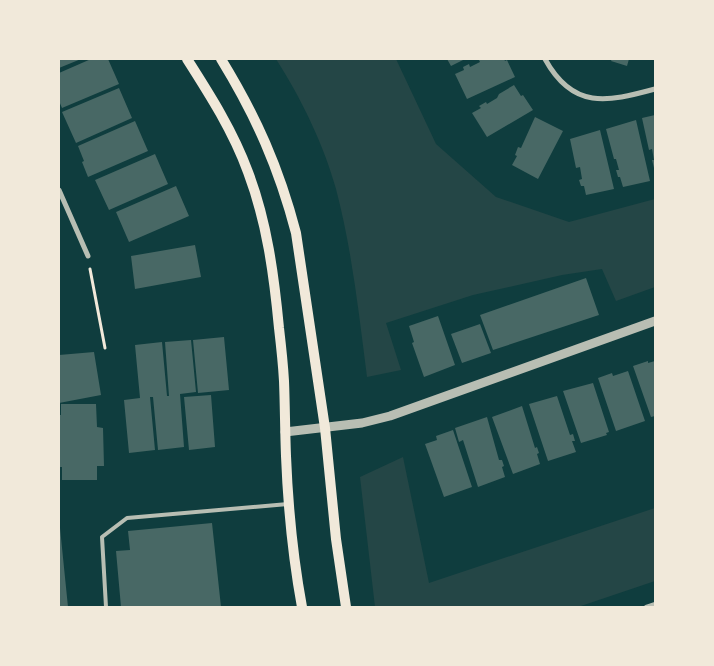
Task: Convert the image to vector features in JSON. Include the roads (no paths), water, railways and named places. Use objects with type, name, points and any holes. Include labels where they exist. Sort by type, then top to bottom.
[{"type":"main road","points":[[187,59],[217,107],[248,171],[268,246],[277,306],[284,379],[285,432],[290,504],[302,607]]},
{"type":"main road","points":[[221,59],[266,140],[288,201],[302,266],[309,332],[325,428],[336,539],[346,607]]},
{"type":"street","points":[[545,59],[561,81],[572,92],[586,97],[603,99],[631,96],[655,89]]},
{"type":"street","points":[[59,190],[88,256]]},
{"type":"street","points":[[285,432],[362,423],[390,416],[655,321]]},
{"type":"lane","points":[[106,607],[102,537],[126,518],[290,504]]},
{"type":"lane","points":[[646,607],[655,604]]}]
